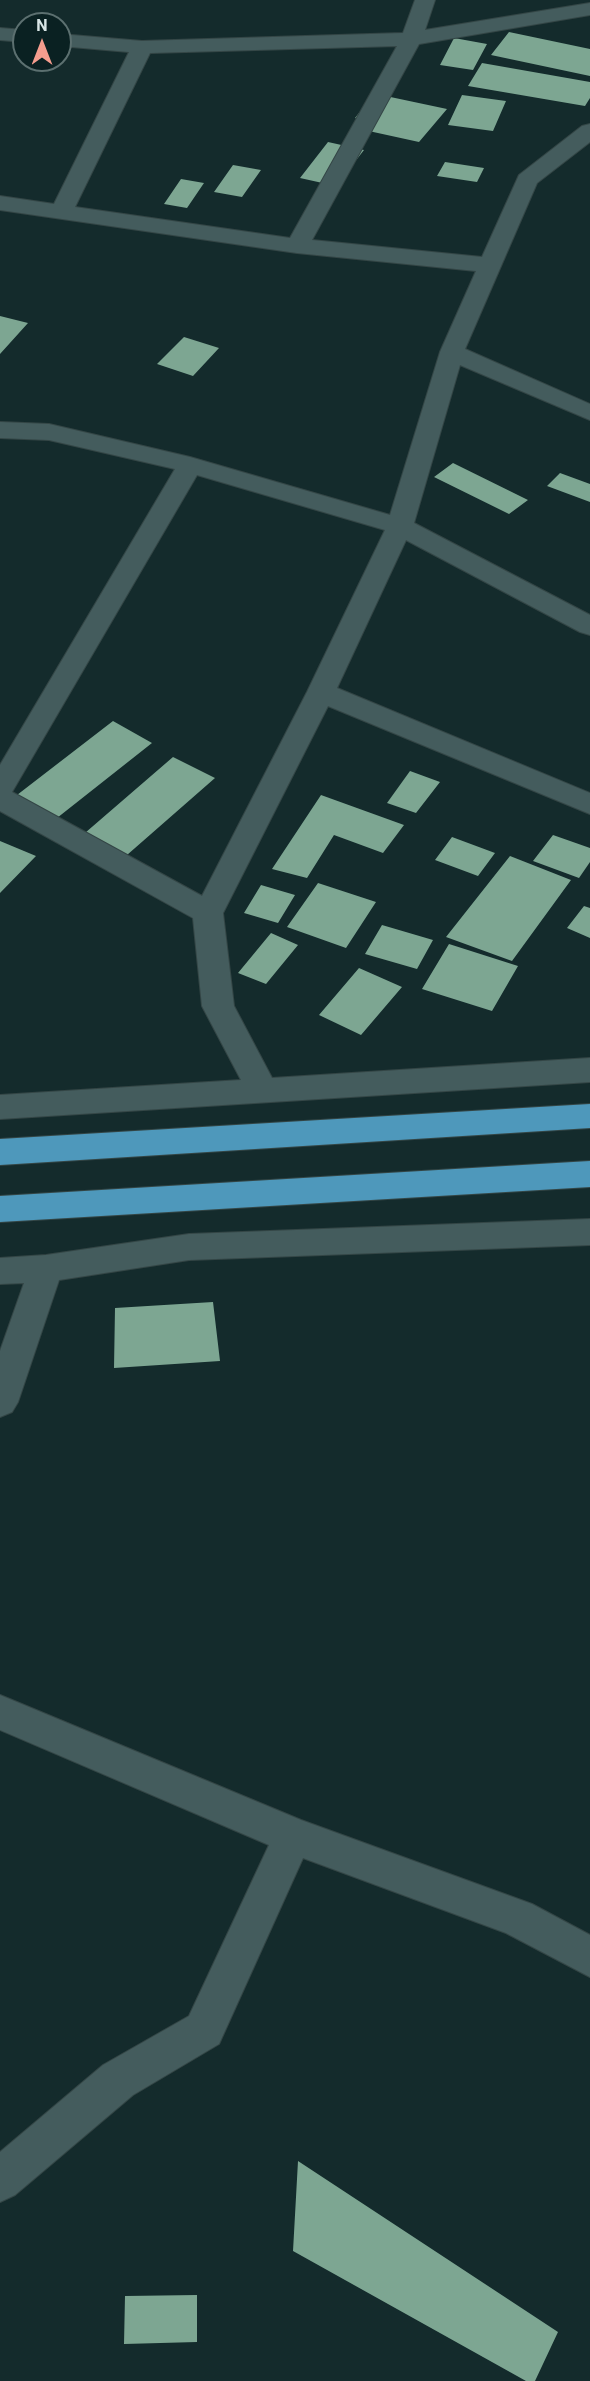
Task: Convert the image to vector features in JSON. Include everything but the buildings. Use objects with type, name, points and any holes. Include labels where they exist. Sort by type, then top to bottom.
[{"type":"highway","points":[[0,1152],[590,1116]]},
{"type":"highway","points":[[0,1209],[590,1174]]},
{"type":"street","points":[[297,246],[411,39],[424,0]]},
{"type":"street","points":[[72,41],[142,48],[411,39],[590,9]]},
{"type":"street","points":[[62,211],[142,48]]},
{"type":"street","points":[[262,1089],[218,1006],[208,913],[321,692],[400,526],[452,352],[527,180],[590,131]]},
{"type":"street","points":[[0,203],[297,246],[490,265]]},
{"type":"street","points":[[452,352],[590,413]]},
{"type":"street","points":[[0,430],[49,432],[190,465],[400,526],[590,626]]},
{"type":"street","points":[[0,789],[190,465]]},
{"type":"street","points":[[321,692],[590,804]]},
{"type":"street","points":[[0,798],[208,913]]},
{"type":"street","points":[[0,1107],[590,1070]]},
{"type":"street","points":[[0,1271],[46,1268],[189,1247],[590,1232]]},
{"type":"street","points":[[0,1401],[46,1268]]},
{"type":"street","points":[[0,1712],[293,1836],[518,1918],[590,1957]]},
{"type":"street","points":[[0,2180],[118,2080],[204,2030],[293,1836]]}]
